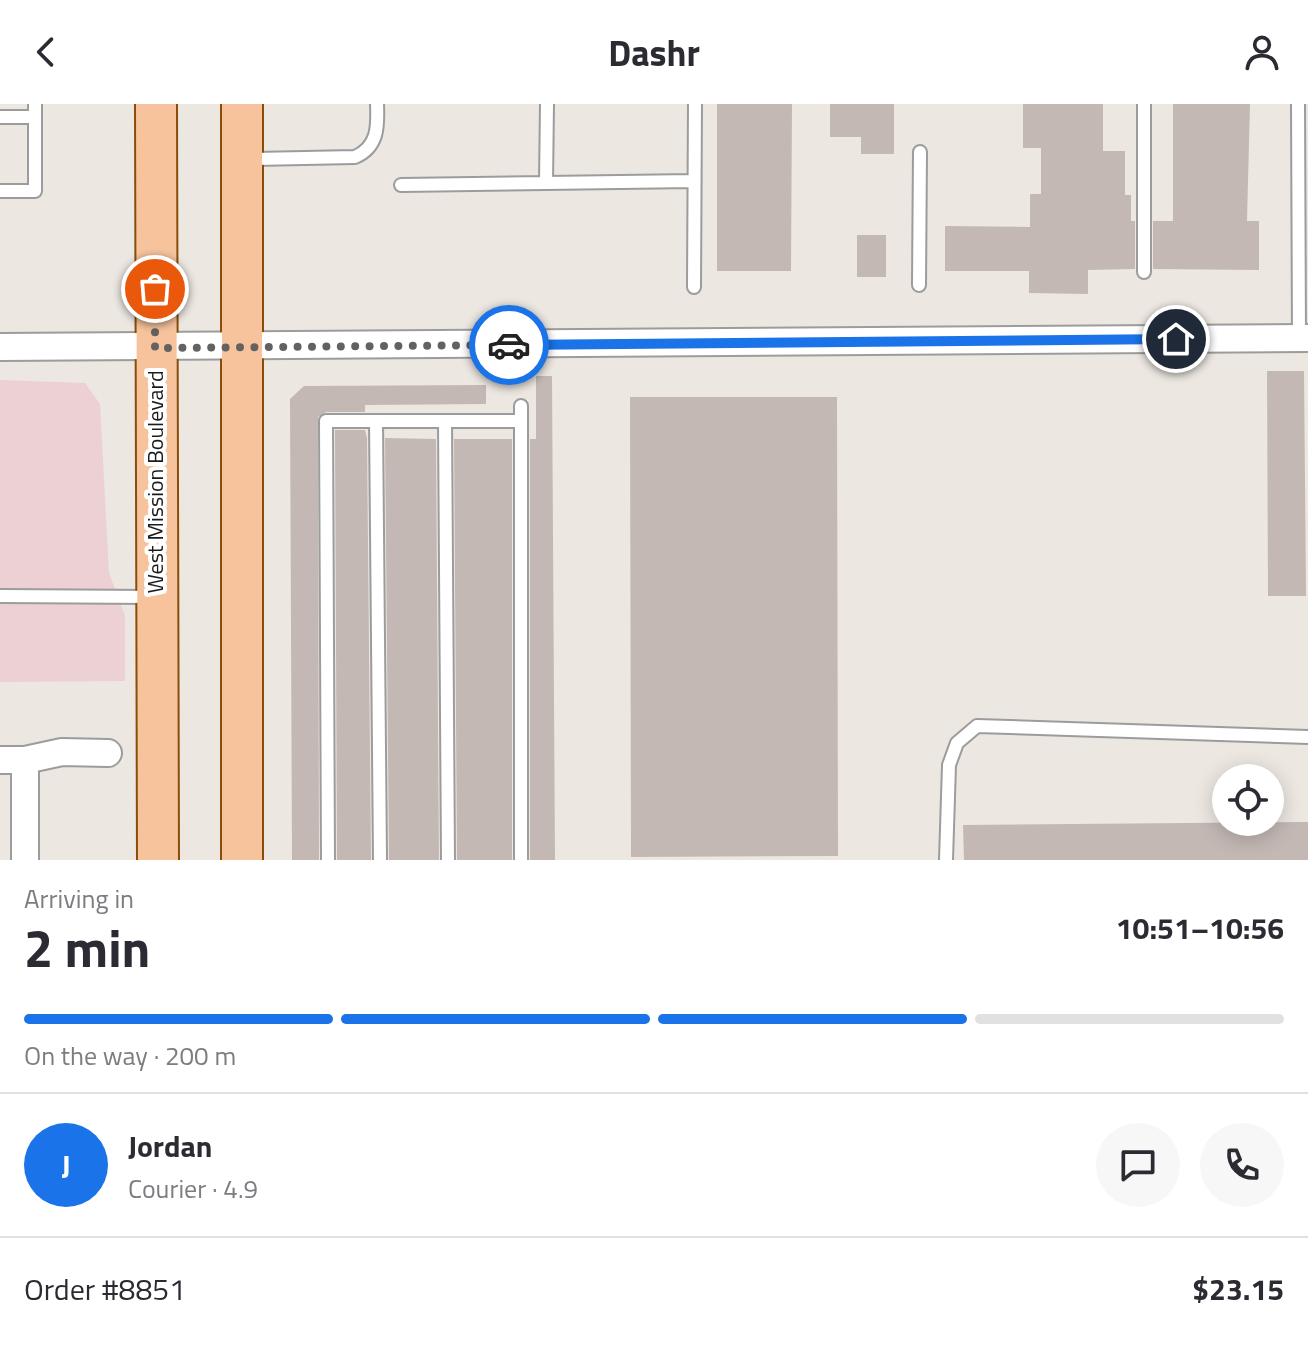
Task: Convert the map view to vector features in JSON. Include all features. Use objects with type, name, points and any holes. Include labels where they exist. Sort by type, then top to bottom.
[{"type":"main road","name":"West Mission Boulevard","points":[[156,104],[158,860]]},
{"type":"main road","points":[[242,104],[242,860]]},
{"type":"street","points":[[0,347],[242,348],[1304,338]]},
{"type":"street","points":[[25,860],[12,760],[62,752],[108,753]]},
{"type":"lane","points":[[242,159],[355,157],[368,151],[375,139],[377,104]]},
{"type":"lane","points":[[546,183],[547,104]]},
{"type":"lane","points":[[694,287],[695,104]]},
{"type":"lane","points":[[1144,104],[1144,272]]},
{"type":"lane","points":[[1298,104],[1304,338]]},
{"type":"lane","points":[[0,117],[35,110],[35,191],[0,191]]},
{"type":"lane","points":[[919,285],[920,152]]},
{"type":"lane","points":[[401,185],[694,181]]},
{"type":"lane","points":[[521,406],[521,860]]},
{"type":"lane","points":[[328,860],[326,421],[521,421]]},
{"type":"lane","points":[[376,421],[380,860]]},
{"type":"lane","points":[[445,421],[448,860]]},
{"type":"lane","points":[[0,596],[156,597]]},
{"type":"lane","points":[[946,860],[949,765],[957,743],[977,726],[1308,737]]},
{"type":"shaded area","points":[[0,380],[85,383],[100,404],[109,573],[125,616],[125,681],[0,682]]},
{"type":"building","points":[[717,104],[792,104],[791,271],[717,271]]},
{"type":"building","points":[[830,104],[894,104],[894,154],[861,154],[861,137],[830,137]]},
{"type":"building","points":[[1023,104],[1103,104],[1103,151],[1125,151],[1125,195],[1131,195],[1131,221],[1135,221],[1135,269],[1088,270],[1088,294],[1029,293],[1029,271],[945,271],[945,226],[1030,227],[1030,194],[1041,194],[1041,148],[1023,148]]},
{"type":"building","points":[[1173,104],[1250,104],[1247,221],[1259,221],[1259,270],[1153,269],[1153,221],[1173,221]]},
{"type":"building","points":[[857,235],[886,235],[886,277],[857,277]]},
{"type":"building","points":[[1267,371],[1304,371],[1306,596],[1268,596]]},
{"type":"building","points":[[536,376],[552,376],[555,860],[530,860],[530,439],[536,439]]},
{"type":"building","points":[[486,385],[486,404],[365,405],[365,412],[326,412],[318,417],[319,860],[292,860],[290,399],[304,386]]},
{"type":"building","points":[[630,397],[837,397],[838,856],[631,857]]},
{"type":"building","points":[[335,430],[365,430],[367,438],[371,860],[337,860]]},
{"type":"building","points":[[385,438],[436,439],[439,860],[389,860]]},
{"type":"building","points":[[454,439],[512,439],[512,860],[457,860]]},
{"type":"building","points":[[1284,822],[1308,822],[1308,860],[964,860],[963,825],[1212,823],[1212,836],[1284,836]]},
{"type":"way so far","points":[[155,289],[155,348],[509,345]]},
{"type":"route","points":[[509,345],[1176,339]]}]
